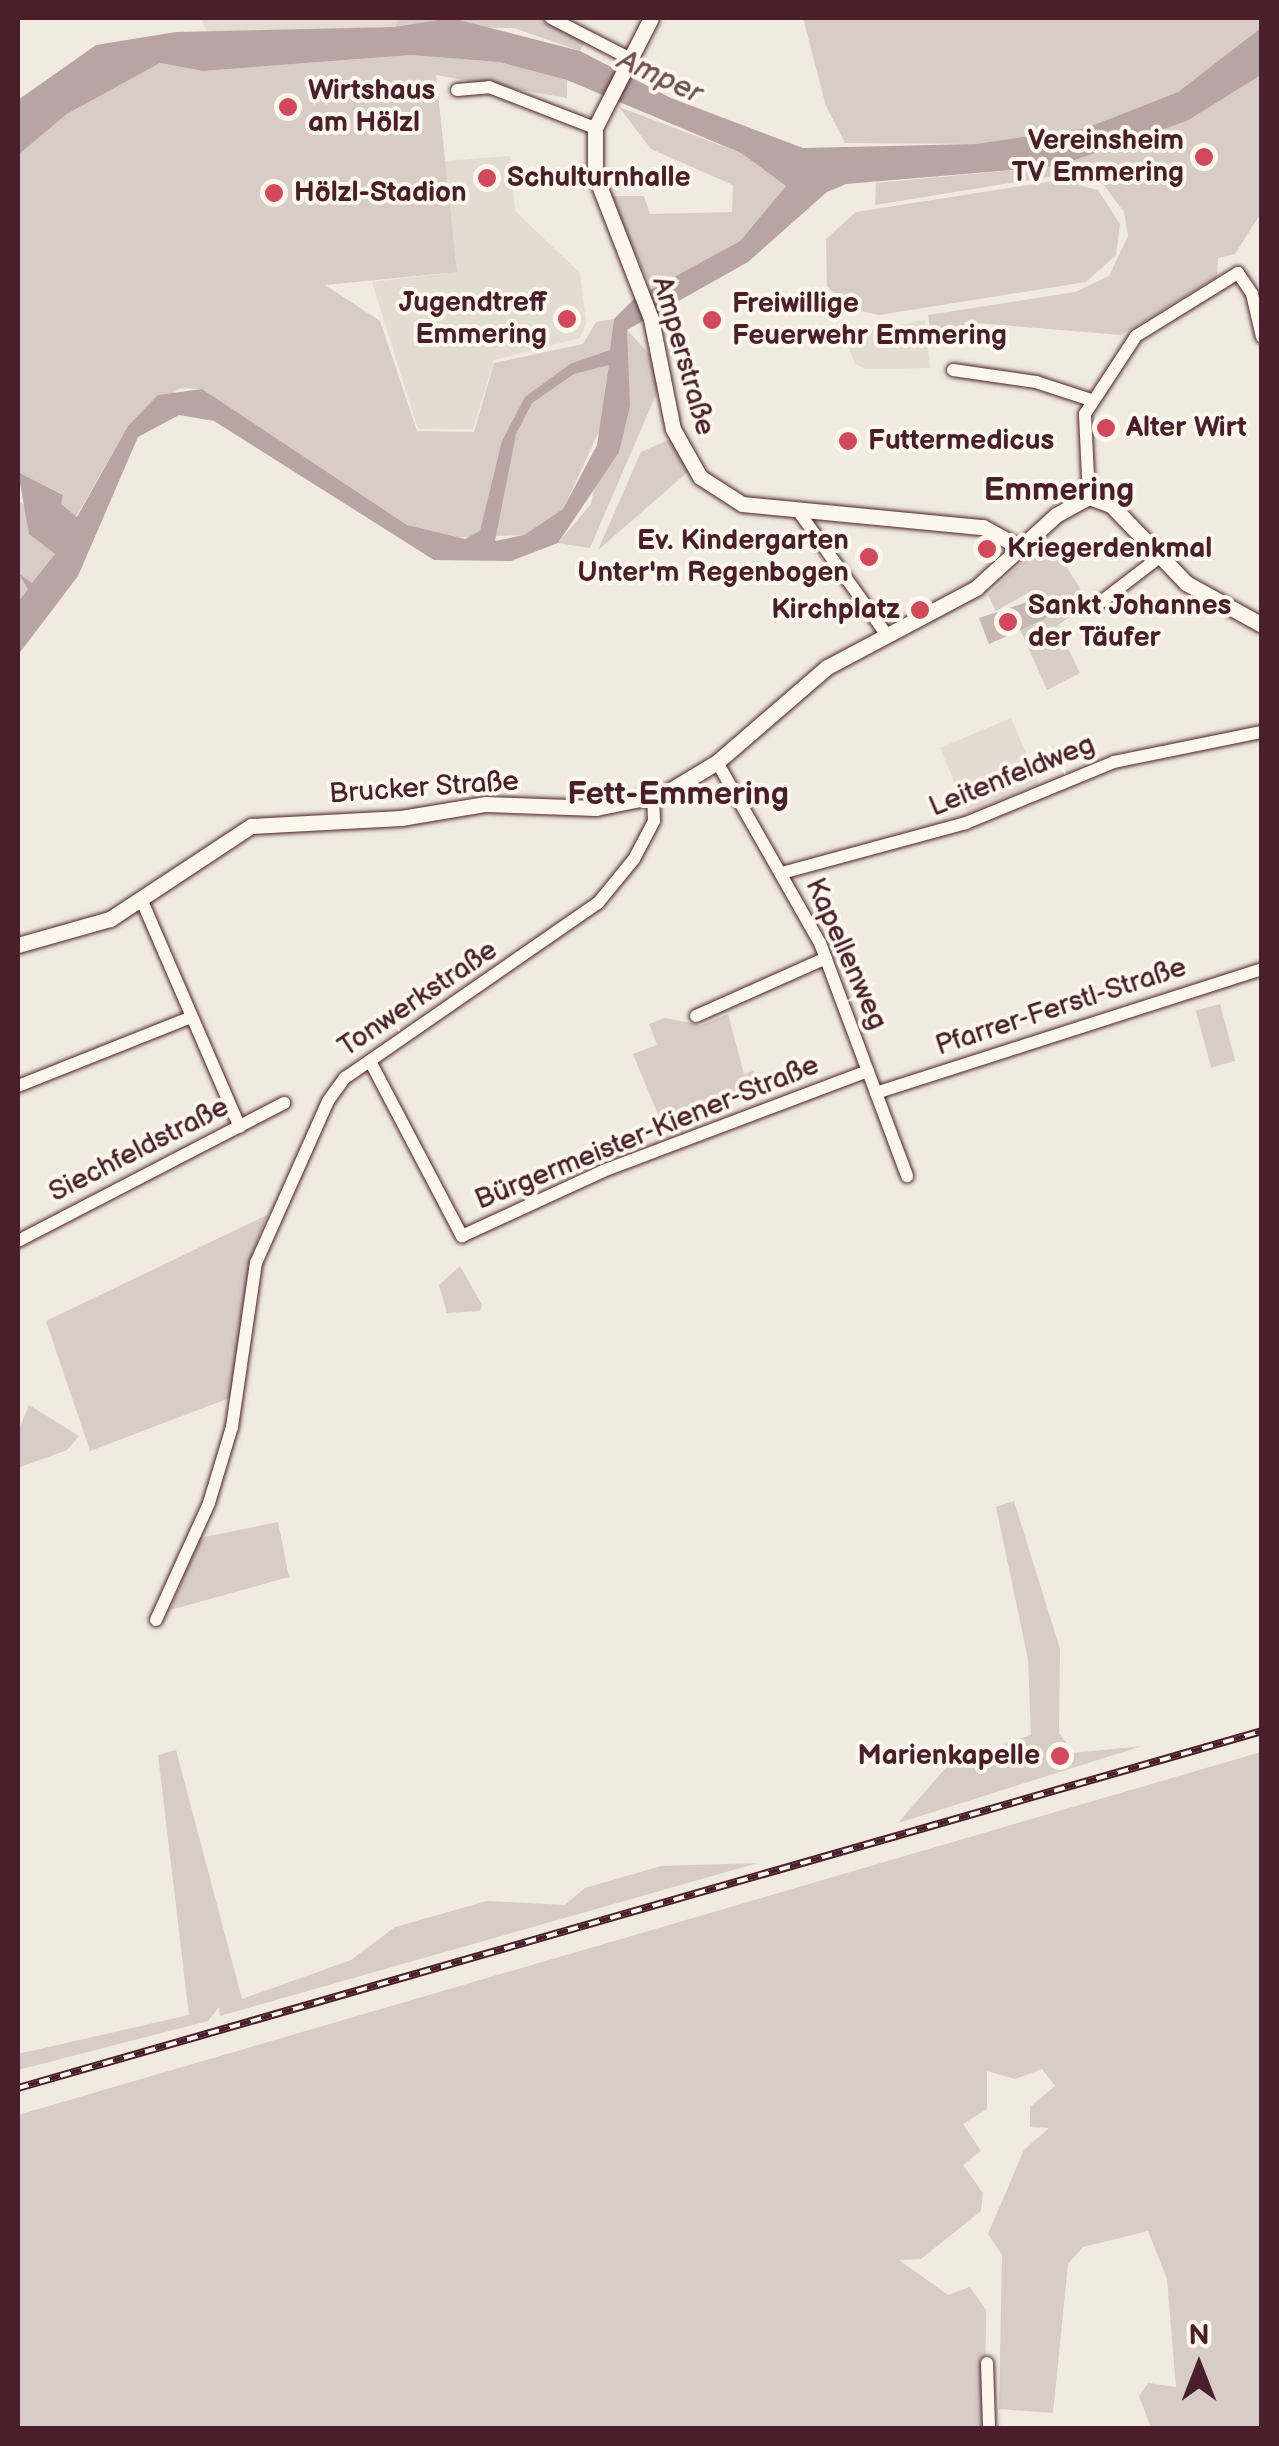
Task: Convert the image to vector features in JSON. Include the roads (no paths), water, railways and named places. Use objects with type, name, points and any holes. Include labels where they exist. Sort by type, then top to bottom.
[{"type":"street","points":[[551,18],[624,63]]},
{"type":"street","name":"Amperstraße","points":[[652,18],[624,63],[595,128],[600,202],[650,319],[673,428],[700,477],[742,504],[982,527],[1021,548]]},
{"type":"street","points":[[457,90],[490,87],[595,128]]},
{"type":"street","points":[[1088,497],[1084,432],[1091,400],[1136,336],[1238,272],[1252,294],[1262,337]]},
{"type":"street","points":[[953,370],[1036,382],[1091,400]]},
{"type":"street","points":[[1088,497],[1112,506],[1157,559],[1262,624]]},
{"type":"street","points":[[1021,548],[1088,497]]},
{"type":"street","points":[[799,512],[886,634]]},
{"type":"street","name":"Brucker Straße","points":[[18,945],[84,929],[142,902],[226,838],[268,822],[401,818],[486,804],[596,808],[652,798],[717,762],[820,672],[886,634],[950,604],[1021,548]]},
{"type":"street","points":[[1097,605],[1157,559]]},
{"type":"street","name":"Leitenfeldweg","points":[[782,873],[929,836],[1114,762],[1262,732]]},
{"type":"street","name":"Kapellenweg","points":[[717,762],[826,958],[906,1176]]},
{"type":"street","name":"Tonwerkstraße","points":[[156,1620],[222,1461],[245,1316],[274,1211],[328,1101],[370,1061],[598,903],[647,834],[652,798]]},
{"type":"street","points":[[142,902],[240,1126]]},
{"type":"street","points":[[696,1016],[826,958]]},
{"type":"street","name":"Pfarrer-Ferstl-Straße","points":[[876,1093],[1262,969]]},
{"type":"street","points":[[18,1086],[191,1017]]},
{"type":"street","name":"Bürgermeister-Kiener-Straße","points":[[370,1061],[462,1236],[603,1171],[868,1071]]},
{"type":"street","name":"Siechfeldstraße","points":[[18,1241],[284,1103]]},
{"type":"street","points":[[988,2363],[989,2428]]},
{"type":"railway","points":[[18,2088],[1262,1731]]},
{"type":"place","name":"Wirtshaus am Hölzl","points":[[288,107]]},
{"type":"place","name":"Vereinsheim TV Emmering","points":[[1204,157]]},
{"type":"place","name":"Schulturnhalle","points":[[487,178]]},
{"type":"place","name":"Hölzl-Stadion","points":[[274,193]]},
{"type":"place","name":"Jugendtreff Emmering","points":[[567,319]]},
{"type":"place","name":"Freiwillige Feuerwehr Emmering","points":[[712,320]]},
{"type":"place","name":"Alter Wirt","points":[[1106,428]]},
{"type":"place","name":"Futtermedicus","points":[[848,441]]},
{"type":"place","name":"Kriegerdenkmal","points":[[987,549]]},
{"type":"place","name":"Ev. Kindergarten Unter'm Regenbogen","points":[[869,557]]},
{"type":"place","name":"Kirchplatz","points":[[920,610]]},
{"type":"place","name":"Sankt Johannes der Täufer","points":[[1008,622]]},
{"type":"place","name":"Marienkapelle","points":[[1060,1756]]},
{"type":"district","name":"Emmering","points":[[1059,491]]},
{"type":"district","name":"Fett-Emmering","points":[[678,795]]},
{"type":"water label","name":"Amper","points":[[660,77]]}]
